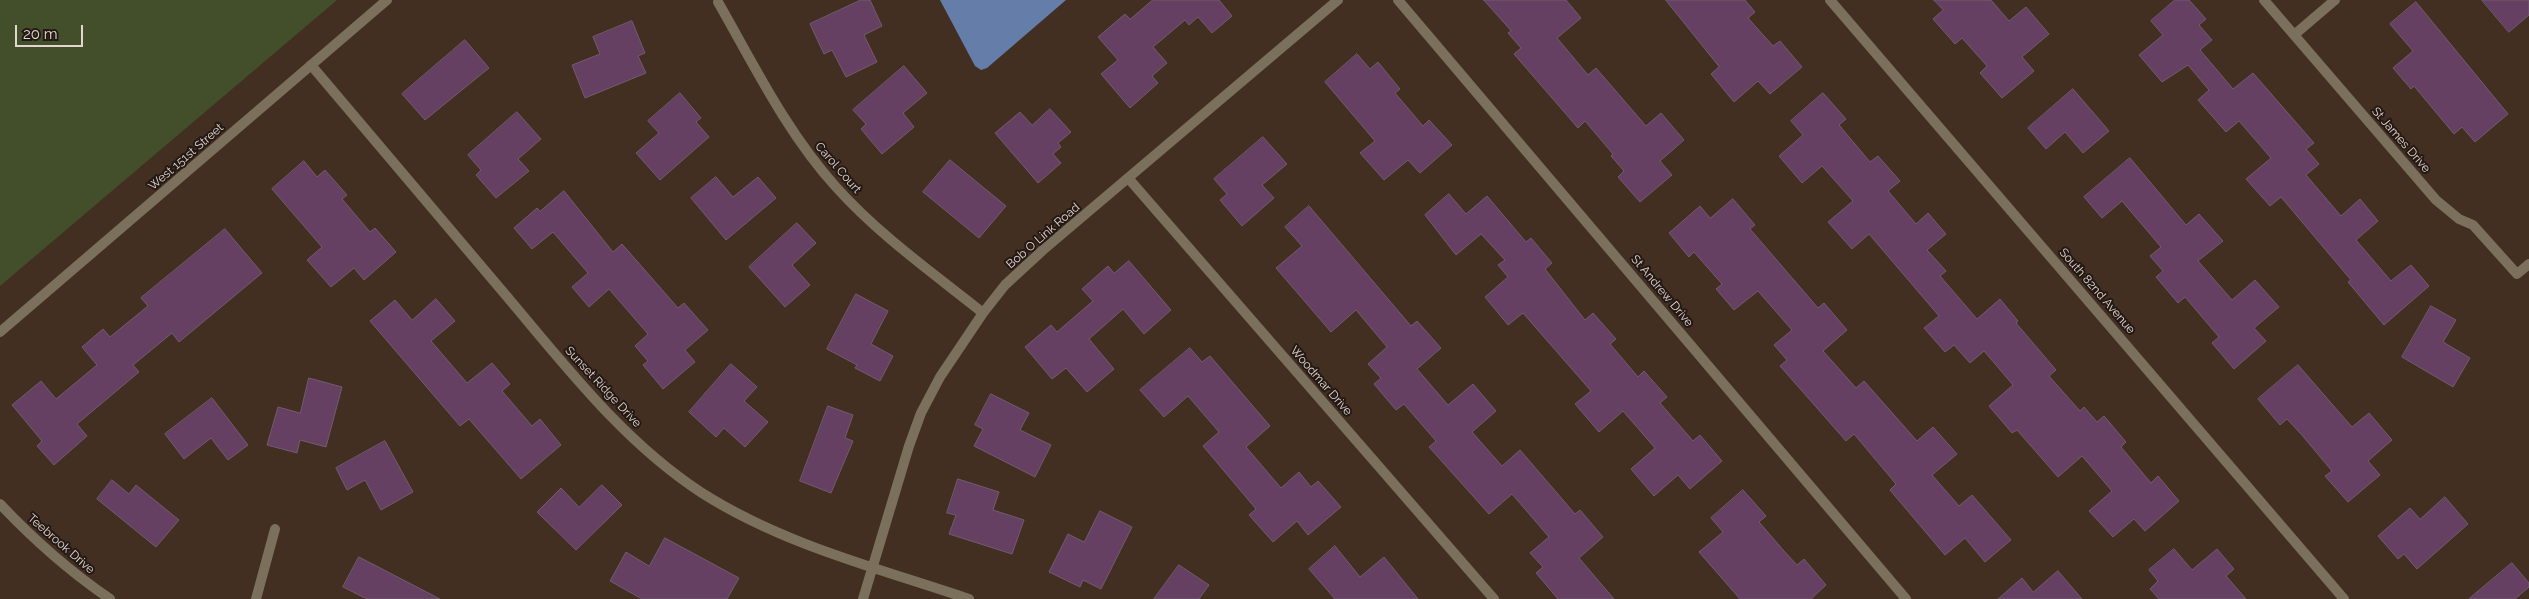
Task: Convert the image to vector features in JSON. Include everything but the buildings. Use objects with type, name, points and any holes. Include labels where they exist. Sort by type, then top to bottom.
[{"type":"street","name":"West 151st Street","points":[[0,332],[388,0]]},
{"type":"street","name":"Bob O Link Road","points":[[862,599],[921,414],[940,377],[983,313],[1011,280],[1338,0]]},
{"type":"street","name":"St Andrew Drive","points":[[1398,0],[1906,599]]},
{"type":"street","name":"South 82nd Avenue","points":[[1830,0],[2344,599]]},
{"type":"street","name":"St James Drive","points":[[2264,0],[2436,200],[2459,219],[2473,225],[2517,274],[2529,264]]},
{"type":"street","points":[[2294,35],[2335,0]]},
{"type":"street","name":"Carol Court","points":[[718,2],[789,125],[812,159],[836,188],[881,231],[983,313]]},
{"type":"street","name":"Sunset Ridge Drive","points":[[311,65],[549,346],[618,424],[641,445],[702,492],[778,534],[872,568],[969,599]]},
{"type":"street","name":"Woodmar Drive","points":[[1130,179],[1494,599]]},
{"type":"street","name":"Teebrook Drive","points":[[0,504],[52,556],[110,599]]},
{"type":"street","points":[[256,599],[275,529]]},
{"type":"green space","points":[[0,0],[337,0],[0,286]]},
{"type":"water","points":[[940,0],[1066,0],[987,68],[981,70],[975,66]]}]
